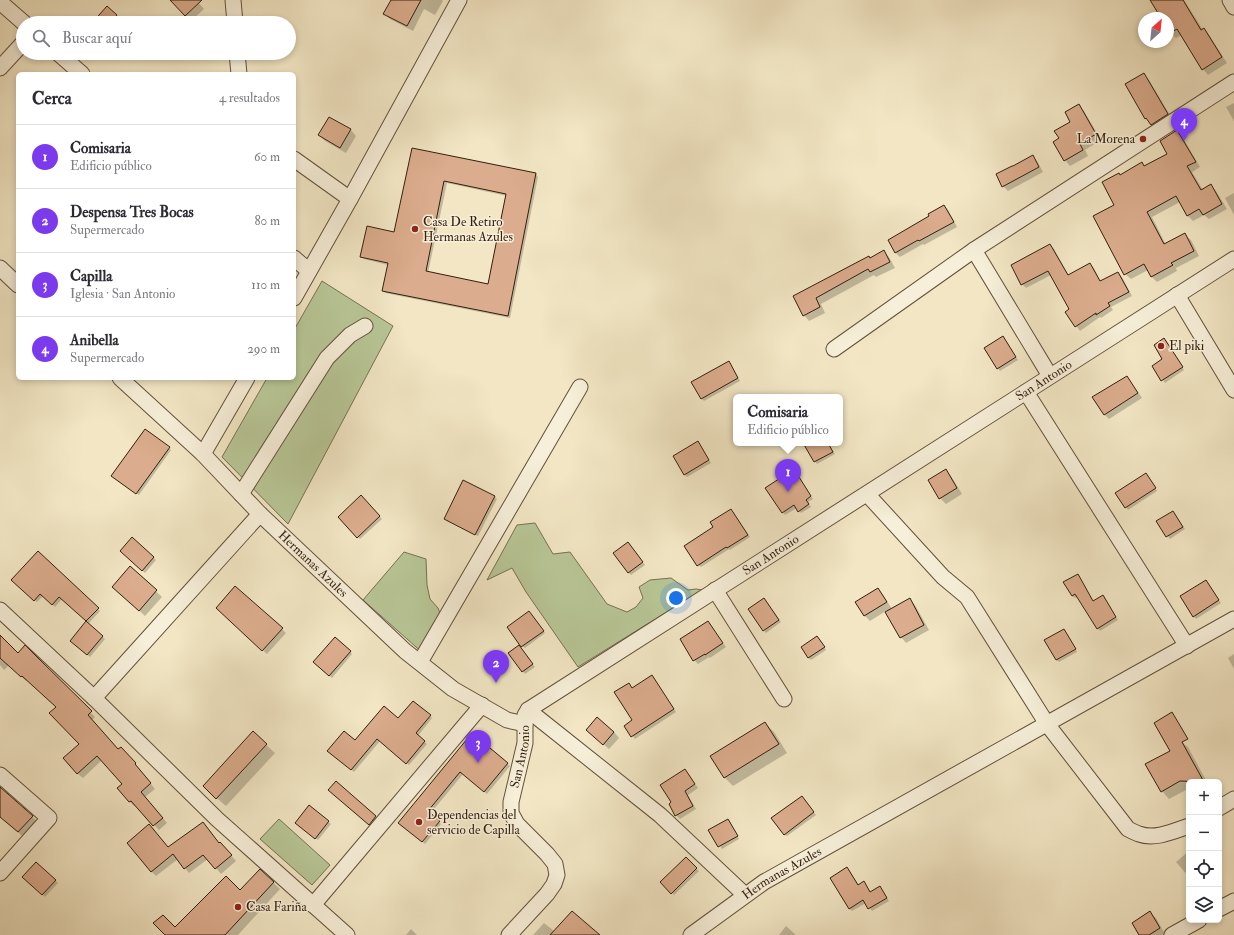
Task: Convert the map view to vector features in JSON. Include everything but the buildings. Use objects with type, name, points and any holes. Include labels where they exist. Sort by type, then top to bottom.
[{"type":"street","points":[[233,0],[234,16]]},
{"type":"street","points":[[296,294],[459,0]]},
{"type":"street","points":[[1230,0],[1234,7]]},
{"type":"street","points":[[0,2],[16,16]]},
{"type":"street","points":[[0,68],[16,51]]},
{"type":"street","points":[[66,60],[80,72]]},
{"type":"street","points":[[238,60],[239,72]]},
{"type":"street","points":[[834,348],[974,250],[1234,82]]},
{"type":"street","points":[[296,161],[350,199]]},
{"type":"street","points":[[974,250],[1050,376]]},
{"type":"street","name":"San Antonio","points":[[509,935],[547,894],[554,884],[557,875],[554,864],[547,854],[517,824],[511,813],[511,802],[525,743],[526,717],[715,590],[1234,259]]},
{"type":"street","points":[[296,260],[309,271]]},
{"type":"street","points":[[0,268],[16,282]]},
{"type":"street","points":[[1177,295],[1234,390]]},
{"type":"street","points":[[241,494],[327,358],[350,335],[366,326]]},
{"type":"street","name":"Hermanas Azules","points":[[122,380],[203,454],[260,514],[405,651],[454,689],[507,720],[526,717],[660,815],[744,896],[764,882],[1234,619]]},
{"type":"street","points":[[203,454],[246,380]]},
{"type":"street","points":[[420,662],[580,386]]},
{"type":"street","points":[[1026,392],[1187,646]]},
{"type":"street","points":[[867,494],[943,577],[967,597],[1047,724],[1128,829],[1141,835],[1152,836],[1186,827]]},
{"type":"street","points":[[94,698],[260,514]]},
{"type":"street","points":[[715,590],[784,699]]},
{"type":"street","points":[[0,610],[94,698],[217,819],[347,935]]},
{"type":"street","points":[[313,904],[482,705]]},
{"type":"street","points":[[0,776],[49,818],[0,873]]},
{"type":"street","points":[[1222,806],[1234,799]]},
{"type":"street","points":[[691,935],[744,896]]},
{"type":"street","points":[[1222,907],[1234,901]]},
{"type":"street","points":[[1172,935],[1194,923]]},
{"type":"green space","points":[[322,281],[393,326],[288,524],[222,457],[266,380],[296,380],[296,326]]},
{"type":"green space","points":[[535,523],[553,554],[570,552],[607,604],[627,612],[636,607],[643,598],[639,587],[650,580],[671,578],[688,590],[702,590],[578,667],[526,592],[512,568],[487,580],[517,525]]},
{"type":"green space","points":[[404,552],[426,559],[427,585],[430,599],[438,608],[443,621],[424,654],[363,600]]},
{"type":"green space","points":[[279,819],[330,865],[312,885],[260,839]]},
{"type":"place","name":"La Morena","points":[[1143,139]]},
{"type":"place","name":"Anibella","points":[[1184,141]]},
{"type":"place","name":"Casa De Retiro Hermanas Azules","points":[[415,229]]},
{"type":"place","name":"El piki","points":[[1161,346]]},
{"type":"place","name":"Comisaria","points":[[788,492]]},
{"type":"place","name":"Despensa Tres Bocas","points":[[496,683]]},
{"type":"place","name":"Capilla","points":[[478,763]]},
{"type":"place","name":"Dependencias del servicio de Capilla","points":[[419,822]]},
{"type":"place","name":"Casa Fariña","points":[[238,907]]}]
